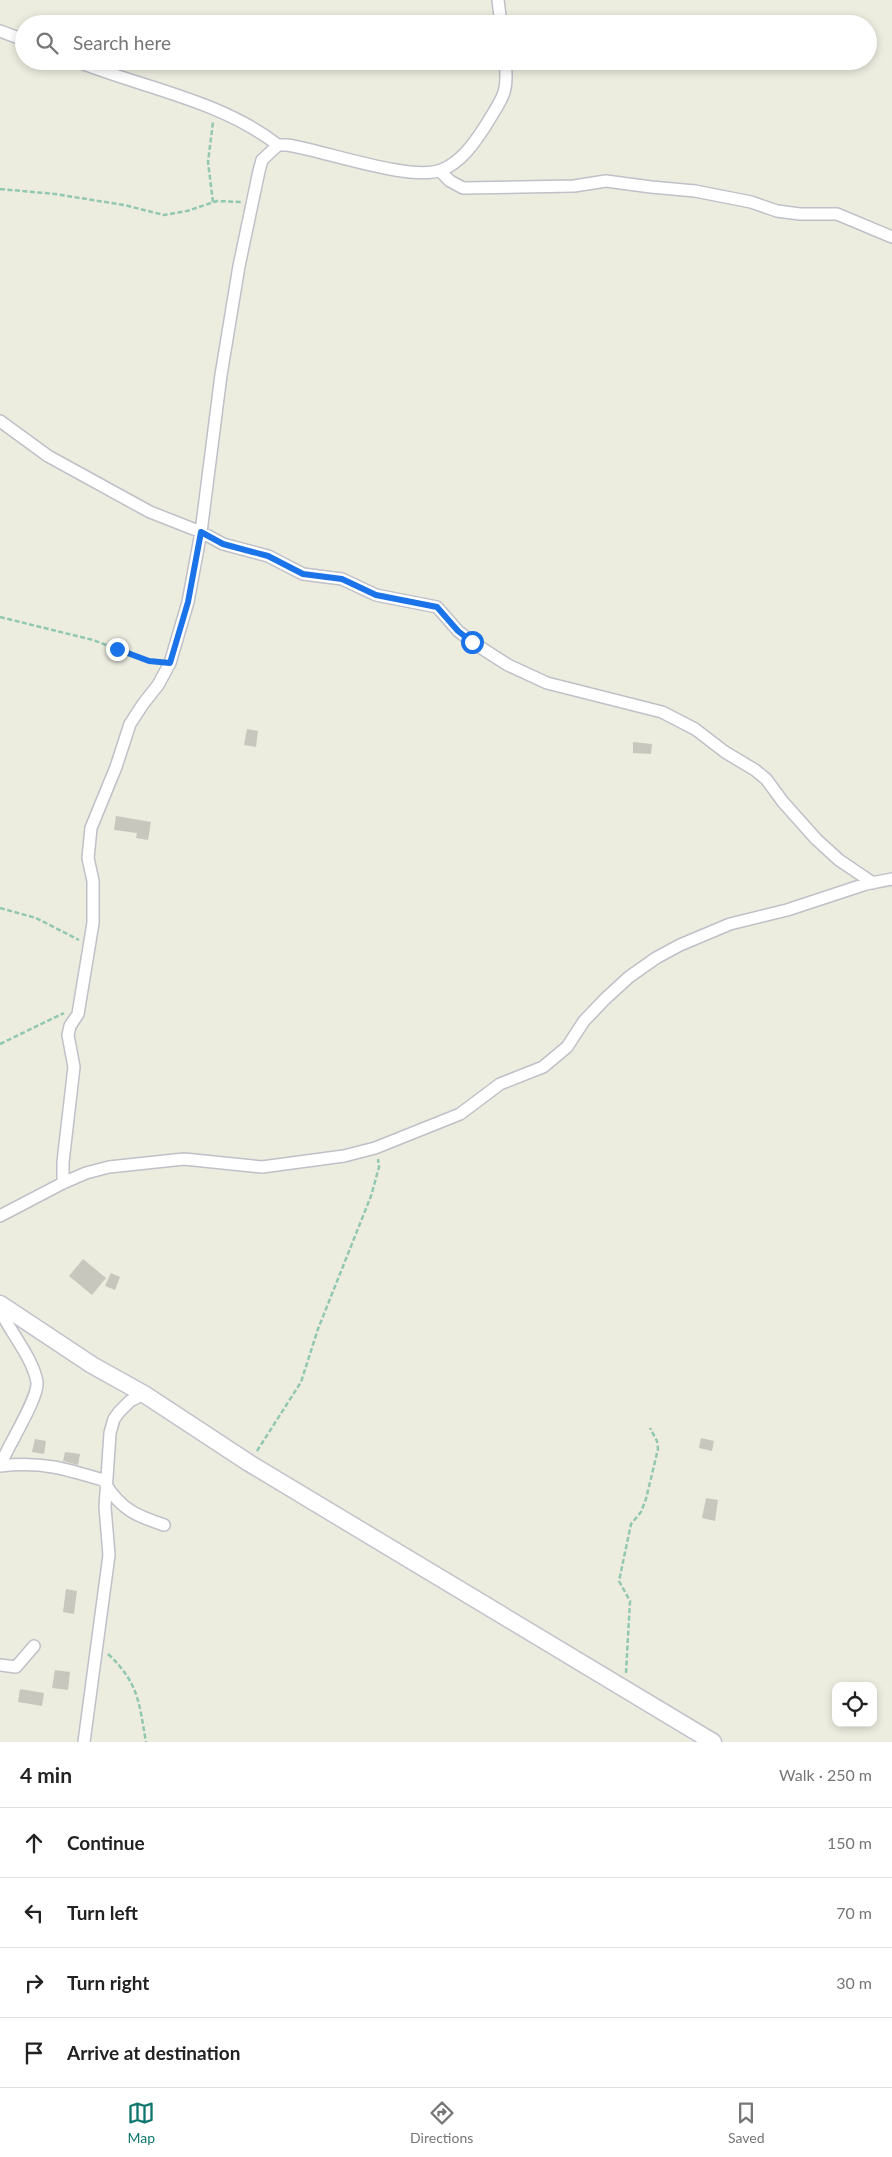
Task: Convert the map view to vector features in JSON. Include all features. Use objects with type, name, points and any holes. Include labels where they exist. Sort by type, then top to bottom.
[{"type":"main road","points":[[0,1304],[92,1365],[144,1394],[249,1463],[714,1742]]},
{"type":"street","points":[[498,0],[500,15]]},
{"type":"street","points":[[0,31],[15,37]]},
{"type":"street","points":[[103,70],[192,100],[261,132],[278,145],[300,147],[375,166],[424,173],[440,171],[467,152],[504,95],[508,82],[506,70]]},
{"type":"street","points":[[63,1183],[63,1162],[74,1067],[68,1035],[70,1026],[78,1014],[93,924],[93,881],[88,858],[91,828],[116,767],[130,724],[158,685],[170,663],[188,602],[201,532],[221,375],[252,199],[262,160],[278,145]]},
{"type":"street","points":[[440,171],[450,181],[463,188],[574,186],[606,181],[695,191],[751,202],[777,211],[800,214],[836,214],[892,237]]},
{"type":"street","points":[[0,421],[48,456],[90,481],[150,512],[201,532],[223,544],[268,556],[303,574],[342,579],[376,595],[437,607],[458,631],[508,665],[547,683],[662,712],[682,721],[695,728],[725,752],[755,770],[766,780],[816,839],[839,860],[873,883]]},
{"type":"street","points":[[0,1216],[63,1183],[86,1173],[109,1167],[184,1159],[262,1167],[344,1156],[375,1148],[460,1114],[500,1084],[543,1067],[567,1047],[584,1021],[629,977],[680,944],[730,924],[787,910],[873,883],[892,879]]},
{"type":"street","points":[[0,1310],[31,1364],[37,1384],[34,1397],[0,1466]]},
{"type":"street","points":[[84,1742],[109,1555],[106,1523],[108,1444],[114,1419],[130,1402],[144,1394]]},
{"type":"street","points":[[0,1466],[16,1464],[48,1465],[75,1470],[106,1483],[116,1500],[129,1511],[164,1525]]},
{"type":"street","points":[[0,1665],[16,1667],[34,1646]]},
{"type":"path","points":[[213,202],[208,162],[216,111]]},
{"type":"path","points":[[0,189],[55,194],[124,205],[164,215],[187,211],[213,202],[239,202],[252,199]]},
{"type":"path","points":[[0,618],[93,640],[149,661],[170,663]]},
{"type":"path","points":[[0,908],[36,918],[72,935],[88,948]]},
{"type":"path","points":[[0,1044],[63,1014],[80,1002]]},
{"type":"path","points":[[249,1463],[302,1382],[318,1329],[371,1196],[379,1167],[375,1148]]},
{"type":"path","points":[[626,1690],[625,1658],[630,1601],[619,1581],[631,1524],[641,1512],[646,1499],[658,1449],[657,1441],[650,1428]]},
{"type":"path","points":[[98,1646],[110,1656],[136,1690],[146,1742]]},
{"type":"building","points":[[247,729],[258,731],[256,747],[244,745]]},
{"type":"building","points":[[633,742],[652,744],[651,754],[633,753]]},
{"type":"building","points":[[116,816],[151,822],[148,840],[136,838],[137,833],[114,830]]},
{"type":"building","points":[[83,1259],[106,1278],[92,1295],[69,1276]]},
{"type":"building","points":[[111,1273],[120,1277],[115,1290],[105,1286]]},
{"type":"building","points":[[701,1438],[714,1441],[712,1451],[699,1448]]},
{"type":"building","points":[[35,1439],[46,1441],[44,1454],[32,1452]]},
{"type":"building","points":[[65,1452],[80,1454],[78,1465],[63,1461]]},
{"type":"building","points":[[706,1498],[718,1500],[715,1521],[702,1518]]},
{"type":"building","points":[[66,1589],[77,1591],[74,1614],[63,1612]]},
{"type":"building","points":[[55,1670],[70,1672],[68,1690],[52,1688]]},
{"type":"building","points":[[20,1689],[44,1693],[42,1706],[18,1702]]},
{"type":"route","points":[[117,649],[149,661],[170,663],[188,602],[201,532],[223,544],[268,556],[303,574],[342,579],[376,595],[437,607],[458,631],[472,642]]}]
